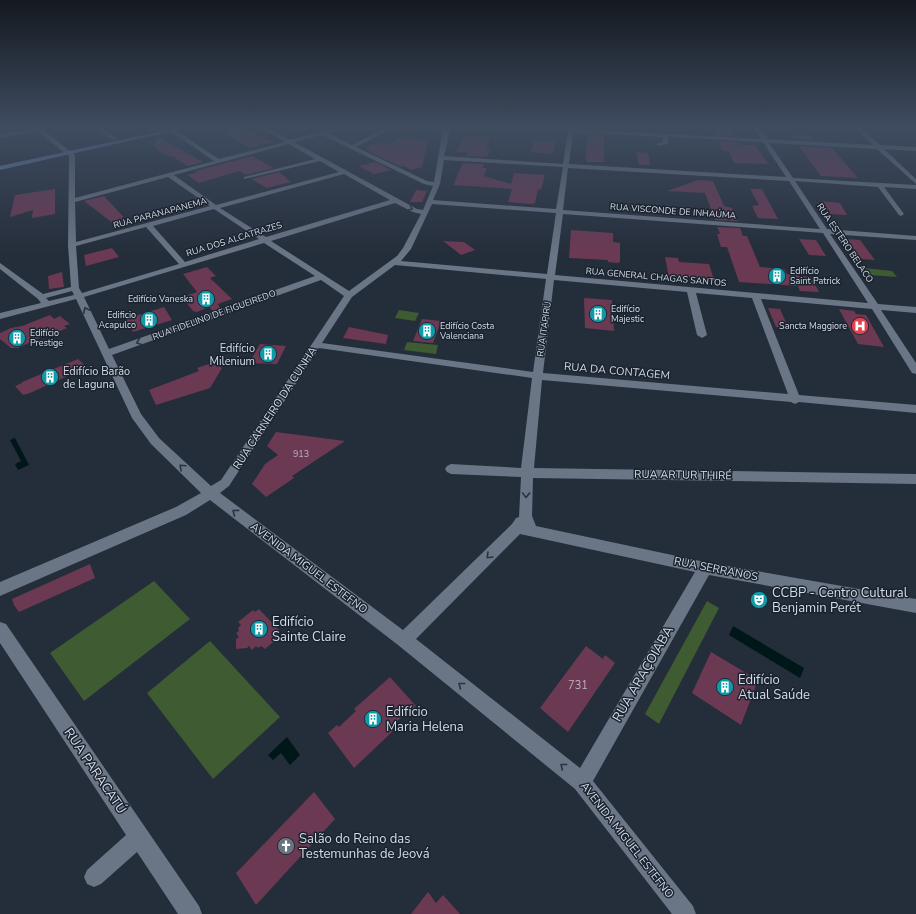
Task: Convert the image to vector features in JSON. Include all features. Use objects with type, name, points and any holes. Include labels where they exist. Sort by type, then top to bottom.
[{"type":"street","name":"AVENIDA MIGUEL ESTEFNO","points":[[72,170],[72,245],[77,292],[145,430],[210,493],[404,640],[582,782],[686,914]]},
{"type":"street","points":[[72,201],[187,170]]},
{"type":"street","points":[[246,178],[279,170]]},
{"type":"street","points":[[341,170],[415,210],[425,212]]},
{"type":"street","points":[[399,170],[426,183],[437,184]]},
{"type":"street","name":"RUA CARNEIRO DA CUNHA","points":[[0,589],[181,512],[225,483],[350,295],[394,263],[407,249],[430,202],[437,184],[440,170]]},
{"type":"street","name":"RUA ITAPIRU","points":[[524,525],[527,473],[537,376],[565,170]]},
{"type":"street","points":[[640,170],[916,187]]},
{"type":"street","name":"RUA ESTERO BELACO","points":[[784,170],[875,306],[916,371]]},
{"type":"street","points":[[902,170],[916,182]]},
{"type":"street","name":"RUA PARANAPANEMA","points":[[72,245],[346,172]]},
{"type":"street","points":[[169,174],[215,207],[350,295]]},
{"type":"street","points":[[878,184],[901,214]]},
{"type":"street","name":"RUA DOS ALCATRAZES","points":[[77,292],[184,265],[396,200]]},
{"type":"street","name":"RUA VISCONDE DE INHAÚMA","points":[[430,202],[916,238]]},
{"type":"street","points":[[148,225],[184,265]]},
{"type":"street","name":"RUA GENERAL CHAGAS SANTOS","points":[[394,263],[916,310]]},
{"type":"street","points":[[0,265],[41,297],[47,304]]},
{"type":"street","name":"RUA FIDELINO DE FIGUEIREDO","points":[[107,353],[321,277]]},
{"type":"street","points":[[691,290],[702,335]]},
{"type":"street","points":[[41,297],[77,292]]},
{"type":"street","points":[[0,316],[47,304],[77,292]]},
{"type":"street","points":[[756,296],[795,400]]},
{"type":"street","name":"RUA DA CONTAGEM","points":[[316,345],[537,376],[795,400],[916,409]]},
{"type":"street","name":"RUA ARTUR THIRÉ","points":[[451,469],[527,473],[916,479]]},
{"type":"street","points":[[404,640],[524,525]]},
{"type":"street","name":"RUA SERRANOS","points":[[524,525],[705,568],[916,606]]},
{"type":"street","name":"RUA ARAÇOIABA","points":[[582,782],[705,568]]},
{"type":"street","name":"RUA PARACATÚ","points":[[0,629],[191,914]]},
{"type":"street","points":[[94,877],[139,837]]},
{"type":"green space","points":[[864,268],[892,271],[897,277],[868,275]]},
{"type":"green space","points":[[399,310],[419,313],[415,321],[395,318]]},
{"type":"green space","points":[[407,342],[438,345],[436,354],[404,350]]},
{"type":"green space","points":[[154,581],[190,619],[84,701],[50,653]]},
{"type":"green space","points":[[707,601],[719,608],[659,724],[645,714]]},
{"type":"green space","points":[[210,641],[280,717],[213,779],[147,693]]},
{"type":"shaded area","points":[[15,438],[29,465],[18,470],[15,464],[21,461],[10,440]]},
{"type":"shaded area","points":[[733,626],[804,668],[800,678],[729,635]]},
{"type":"shaded area","points":[[287,737],[300,755],[290,765],[281,753],[273,760],[268,755]]},
{"type":"building","points":[[200,170],[267,170],[246,175],[239,171],[199,183],[187,175],[198,172],[195,171]]},
{"type":"building","points":[[366,170],[391,170],[374,174]]},
{"type":"building","points":[[460,170],[486,170],[484,176],[511,184],[514,173],[545,175],[541,190],[538,189],[535,203],[531,204],[508,202],[512,189],[453,185]]},
{"type":"building","points":[[816,170],[851,170],[858,178],[821,176]]},
{"type":"building","points":[[279,172],[291,182],[267,188],[251,179]]},
{"type":"building","points":[[698,180],[713,181],[724,206],[732,208],[738,221],[715,220],[705,193],[667,191]]},
{"type":"building","points":[[55,189],[55,214],[32,218],[33,210],[10,217],[15,195]]},
{"type":"building","points":[[750,189],[762,189],[778,219],[758,218],[752,206],[759,205]]},
{"type":"building","points":[[416,190],[427,191],[422,202],[410,202]]},
{"type":"building","points":[[104,196],[130,224],[118,227],[84,201]]},
{"type":"building","points":[[821,201],[840,203],[847,215],[830,214]]},
{"type":"building","points":[[717,227],[740,228],[743,236],[747,236],[760,267],[784,269],[787,274],[811,277],[819,292],[800,291],[798,286],[739,282],[727,247],[721,247],[717,234],[720,234]]},
{"type":"building","points":[[571,230],[613,233],[613,242],[620,243],[619,263],[608,262],[608,260],[569,258]]},
{"type":"building","points":[[799,239],[816,240],[826,256],[809,255]]},
{"type":"building","points":[[847,239],[860,240],[875,260],[861,259]]},
{"type":"building","points":[[443,241],[464,242],[475,250],[461,255]]},
{"type":"building","points":[[112,248],[119,257],[86,266],[84,255]]},
{"type":"building","points":[[665,257],[678,258],[679,262],[709,264],[714,280],[682,277],[682,280],[669,278]]},
{"type":"building","points":[[207,267],[216,276],[210,278],[232,299],[218,304],[220,308],[213,311],[209,307],[197,312],[193,311],[182,297],[197,292],[183,274]]},
{"type":"building","points":[[62,272],[64,287],[49,289],[48,276]]},
{"type":"building","name":"Edifício Majestic","points":[[584,298],[612,300],[614,331],[585,328]]},
{"type":"building","name":"Edificio Acapulco","points":[[164,307],[172,320],[133,332],[126,319]]},
{"type":"building","points":[[768,308],[780,309],[789,329],[776,327]]},
{"type":"building","name":"Sancta Maggiore","points":[[839,309],[854,311],[856,314],[866,315],[884,347],[858,344]]},
{"type":"building","points":[[50,315],[54,319],[60,316],[70,324],[64,326],[67,328],[49,336],[48,334],[18,348],[11,348],[0,339],[0,333]]},
{"type":"building","name":"Edifício Costa Valenciana","points":[[422,319],[441,321],[433,343],[413,341]]},
{"type":"building","points":[[349,327],[388,335],[386,344],[343,338]]},
{"type":"building","name":"Edifício Milenium","points":[[260,344],[286,346],[277,364],[249,363]]},
{"type":"building","name":"Edifício Barão de Laguna","points":[[78,359],[87,367],[30,393],[23,395],[15,386],[22,382]]},
{"type":"building","points":[[215,362],[222,368],[210,388],[156,405],[149,390],[199,371],[197,368]]},
{"type":"building","points":[[276,432],[345,441],[292,476],[294,478],[266,497],[252,484],[265,464],[278,455],[267,446]]},
{"type":"building","points":[[90,564],[95,578],[19,612],[14,605],[12,599]]},
{"type":"building","name":"Edifício Sainte Claire","points":[[259,609],[280,631],[276,634],[279,637],[265,649],[261,646],[258,648],[256,646],[252,650],[249,646],[247,648],[236,649],[236,639],[239,637],[236,633],[239,631],[238,628],[241,625],[238,622],[253,610],[255,612]]},
{"type":"building","points":[[586,646],[603,659],[605,655],[615,663],[568,732],[540,708]]},
{"type":"building","name":"Edifício Atual Saúde","points":[[711,652],[758,680],[741,725],[692,693]]},
{"type":"building","name":"Edifício Maria Helena","points":[[390,677],[416,706],[391,727],[393,731],[354,768],[328,733],[337,725],[339,727],[356,711],[354,709]]},
{"type":"building","name":"Salão do Reino das Testemunhas de Jeová","points":[[314,792],[335,819],[256,905],[236,873]]},
{"type":"building","points":[[428,892],[436,903],[443,895],[460,914],[411,914]]},
{"type":"place","name":"Edifício Saint Patrick","points":[[777,276]]},
{"type":"place","name":"Edifício Vaneska","points":[[206,299]]},
{"type":"place","name":"Edifício Majestic","points":[[598,314]]},
{"type":"place","name":"Edificio Acapulco","points":[[149,320]]},
{"type":"place","name":"Sancta Maggiore","points":[[860,326]]},
{"type":"place","name":"Edifício Costa Valenciana","points":[[427,331]]},
{"type":"place","name":"Edifício Prestige","points":[[17,338]]},
{"type":"place","name":"Edifício Milenium","points":[[268,354]]},
{"type":"place","name":"Edifício Barão de Laguna","points":[[50,377]]},
{"type":"place","name":"CCBP - Centro Cultural Benjamin Perét","points":[[759,600]]},
{"type":"place","name":"Edifício Sainte Claire","points":[[259,629]]},
{"type":"place","name":"Edifício Atual Saúde","points":[[725,687]]},
{"type":"place","name":"Edifício Maria Helena","points":[[373,719]]},
{"type":"place","name":"Salão do Reino das Testemunhas de Jeová","points":[[286,846]]}]
